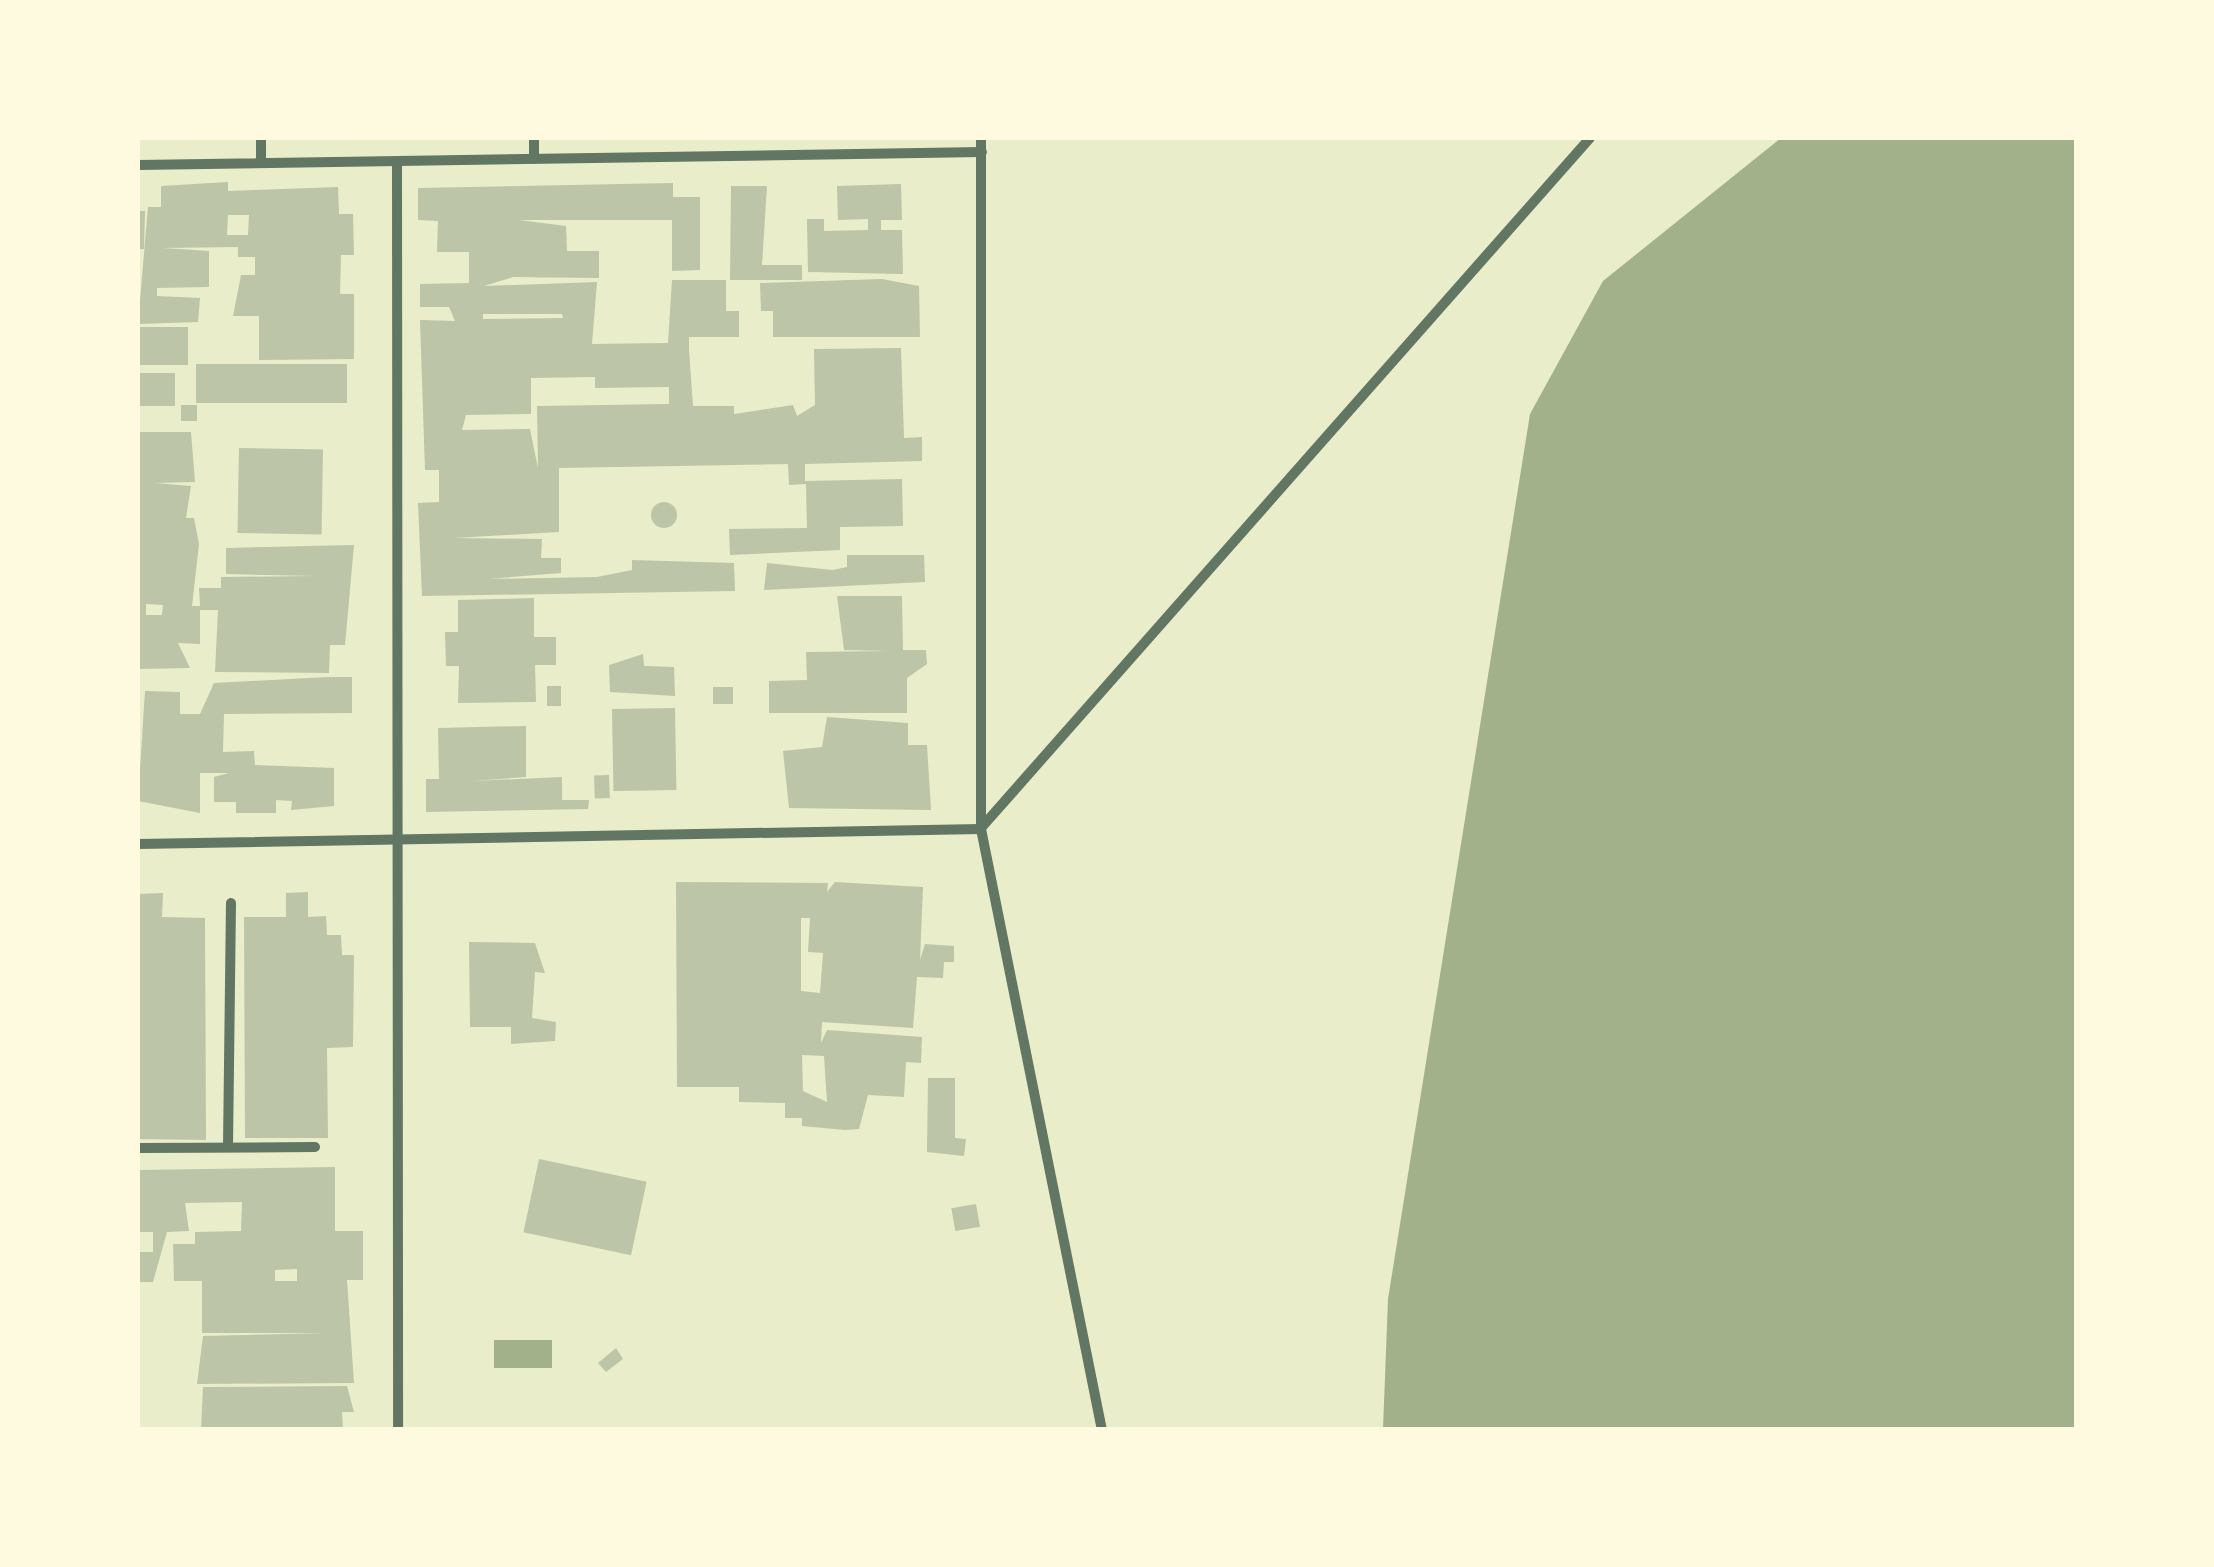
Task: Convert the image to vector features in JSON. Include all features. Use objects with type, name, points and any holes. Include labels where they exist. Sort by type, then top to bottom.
[{"type":"street","points":[[261,138],[261,163]]},
{"type":"street","points":[[534,138],[534,159]]},
{"type":"street","points":[[981,138],[980,829],[1102,1430]]},
{"type":"street","points":[[138,844],[980,829],[1590,138]]},
{"type":"street","points":[[138,165],[982,152]]},
{"type":"street","points":[[398,161],[392,840],[398,1430]]},
{"type":"street","points":[[228,1148],[231,902]]},
{"type":"street","points":[[138,1148],[315,1146]]},
{"type":"shaded area","points":[[1781,138],[2076,138],[2076,1429],[1383,1429],[1388,1299],[1530,414],[1603,281]]},
{"type":"shaded area","points":[[494,1340],[552,1340],[552,1368],[494,1368]]},
{"type":"building","points":[[228,182],[228,191],[338,187],[339,214],[353,214],[354,255],[341,255],[340,294],[354,294],[354,359],[259,360],[259,316],[233,316],[241,275],[255,275],[255,257],[238,257],[238,247],[163,248],[209,251],[209,287],[157,288],[157,296],[200,298],[198,322],[138,324],[148,207],[161,207],[161,186]],"holes":[[[228,215],[249,215],[248,235],[227,235]]]},
{"type":"building","points":[[673,183],[673,197],[700,197],[700,270],[672,271],[672,220],[519,220],[566,226],[567,251],[599,251],[599,278],[513,277],[484,286],[597,282],[592,344],[668,343],[672,280],[726,280],[726,311],[739,311],[739,337],[689,337],[689,349],[693,406],[734,406],[734,414],[793,405],[797,416],[815,405],[814,349],[901,348],[904,438],[922,437],[922,461],[805,464],[805,481],[902,479],[903,526],[840,527],[840,550],[730,555],[729,529],[807,528],[806,484],[789,485],[788,464],[559,468],[559,532],[455,538],[542,539],[541,558],[561,558],[561,573],[488,579],[597,577],[632,570],[632,560],[734,563],[735,591],[422,596],[418,503],[439,502],[439,470],[425,470],[420,320],[455,321],[449,307],[420,307],[420,284],[469,283],[469,252],[437,252],[438,221],[418,220],[418,188]],"holes":[[[483,314],[562,314],[563,318],[483,319]],[[595,377],[595,388],[669,387],[669,404],[537,406],[538,468],[530,429],[462,430],[466,415],[531,414],[531,378]]]},
{"type":"building","points":[[901,184],[902,220],[881,220],[881,230],[902,230],[903,274],[808,272],[807,219],[824,219],[824,231],[868,230],[868,219],[838,220],[837,186]]},
{"type":"building","points":[[731,186],[767,186],[762,265],[802,265],[802,280],[730,280]]},
{"type":"building","points":[[138,211],[145,211],[144,249],[138,249]]},
{"type":"building","points":[[882,279],[919,286],[920,337],[773,337],[773,311],[761,311],[760,283]]},
{"type":"building","points":[[138,327],[188,327],[188,365],[138,365]]},
{"type":"building","points":[[196,364],[347,364],[347,403],[196,403]]},
{"type":"building","points":[[138,373],[175,373],[175,406],[138,406]]},
{"type":"building","points":[[181,405],[197,405],[197,421],[181,421]]},
{"type":"building","points":[[138,432],[191,432],[195,482],[155,483],[191,486],[186,518],[194,518],[199,544],[192,606],[200,606],[199,588],[221,588],[221,577],[314,576],[226,574],[226,548],[354,545],[345,645],[330,645],[329,673],[215,672],[218,610],[200,610],[200,644],[178,643],[190,668],[138,669]],"holes":[[[146,604],[163,605],[162,615],[146,615]]]},
{"type":"building","points":[[239,448],[323,449],[322,534],[238,533]]},
{"type":"building","points":[[664,502],[673,506],[677,515],[673,524],[664,528],[655,524],[651,515],[655,506]]},
{"type":"building","points":[[847,555],[924,555],[925,582],[764,590],[767,563],[832,570],[847,567]]},
{"type":"building","points":[[837,596],[902,596],[903,650],[926,650],[927,664],[907,678],[907,713],[769,713],[769,681],[807,680],[806,652],[890,651],[844,650]]},
{"type":"building","points":[[534,598],[534,637],[556,637],[556,665],[535,665],[536,702],[458,703],[459,666],[446,666],[445,632],[458,632],[458,600]]},
{"type":"building","points":[[643,654],[644,666],[674,667],[675,696],[610,692],[609,665]]},
{"type":"building","points":[[352,677],[352,713],[224,714],[223,752],[254,751],[255,765],[334,768],[334,806],[291,810],[292,801],[276,800],[276,813],[236,813],[236,802],[214,802],[214,777],[229,773],[200,773],[200,813],[138,801],[145,691],[180,692],[180,714],[200,714],[214,683]]},
{"type":"building","points":[[547,686],[561,686],[561,706],[547,706]]},
{"type":"building","points":[[713,687],[733,687],[733,704],[713,704]]},
{"type":"building","points":[[675,708],[676,790],[613,791],[612,709]]},
{"type":"building","points":[[827,717],[908,723],[908,745],[927,745],[931,810],[789,808],[783,751],[822,747]]},
{"type":"building","points":[[526,726],[526,777],[472,781],[562,777],[562,800],[589,800],[588,809],[426,812],[426,779],[439,779],[438,728]]},
{"type":"building","points":[[609,775],[610,798],[595,799],[594,776]]},
{"type":"building","points":[[676,882],[828,883],[827,892],[835,882],[923,887],[920,960],[925,944],[954,946],[954,962],[944,962],[943,978],[917,977],[913,1028],[822,1022],[821,1043],[827,1030],[922,1037],[921,1063],[906,1062],[904,1097],[868,1095],[859,1129],[845,1130],[802,1126],[802,1118],[785,1118],[785,1103],[739,1102],[739,1087],[677,1087]],"holes":[[[801,918],[810,918],[808,952],[823,953],[820,993],[801,991]],[[802,1055],[824,1056],[827,1102],[803,1091]]]},
{"type":"building","points":[[308,892],[308,917],[326,916],[327,935],[341,935],[342,955],[354,955],[353,1047],[327,1048],[328,1138],[245,1138],[244,917],[286,917],[286,893]]},
{"type":"building","points":[[163,893],[162,917],[205,918],[206,1140],[138,1139],[138,894]]},
{"type":"building","points":[[469,942],[535,943],[545,973],[535,972],[532,1018],[556,1022],[555,1041],[511,1044],[511,1027],[470,1027]]},
{"type":"building","points":[[928,1078],[955,1078],[955,1138],[966,1139],[964,1156],[927,1152]]},
{"type":"building","points":[[539,1159],[647,1182],[631,1255],[523,1232]]},
{"type":"building","points":[[335,1167],[335,1231],[363,1231],[363,1280],[347,1280],[354,1383],[197,1384],[203,1336],[326,1333],[202,1333],[202,1281],[174,1281],[173,1244],[195,1244],[195,1232],[241,1231],[242,1202],[185,1203],[189,1231],[167,1232],[153,1282],[138,1282],[138,1252],[153,1252],[153,1232],[138,1232],[140,1170]],"holes":[[[297,1269],[297,1281],[275,1281],[275,1270]]]},
{"type":"building","points":[[976,1204],[980,1227],[955,1231],[951,1208]]},
{"type":"building","points":[[616,1348],[623,1359],[606,1372],[598,1363]]},
{"type":"building","points":[[347,1386],[354,1412],[342,1412],[343,1430],[201,1430],[203,1387]]}]
